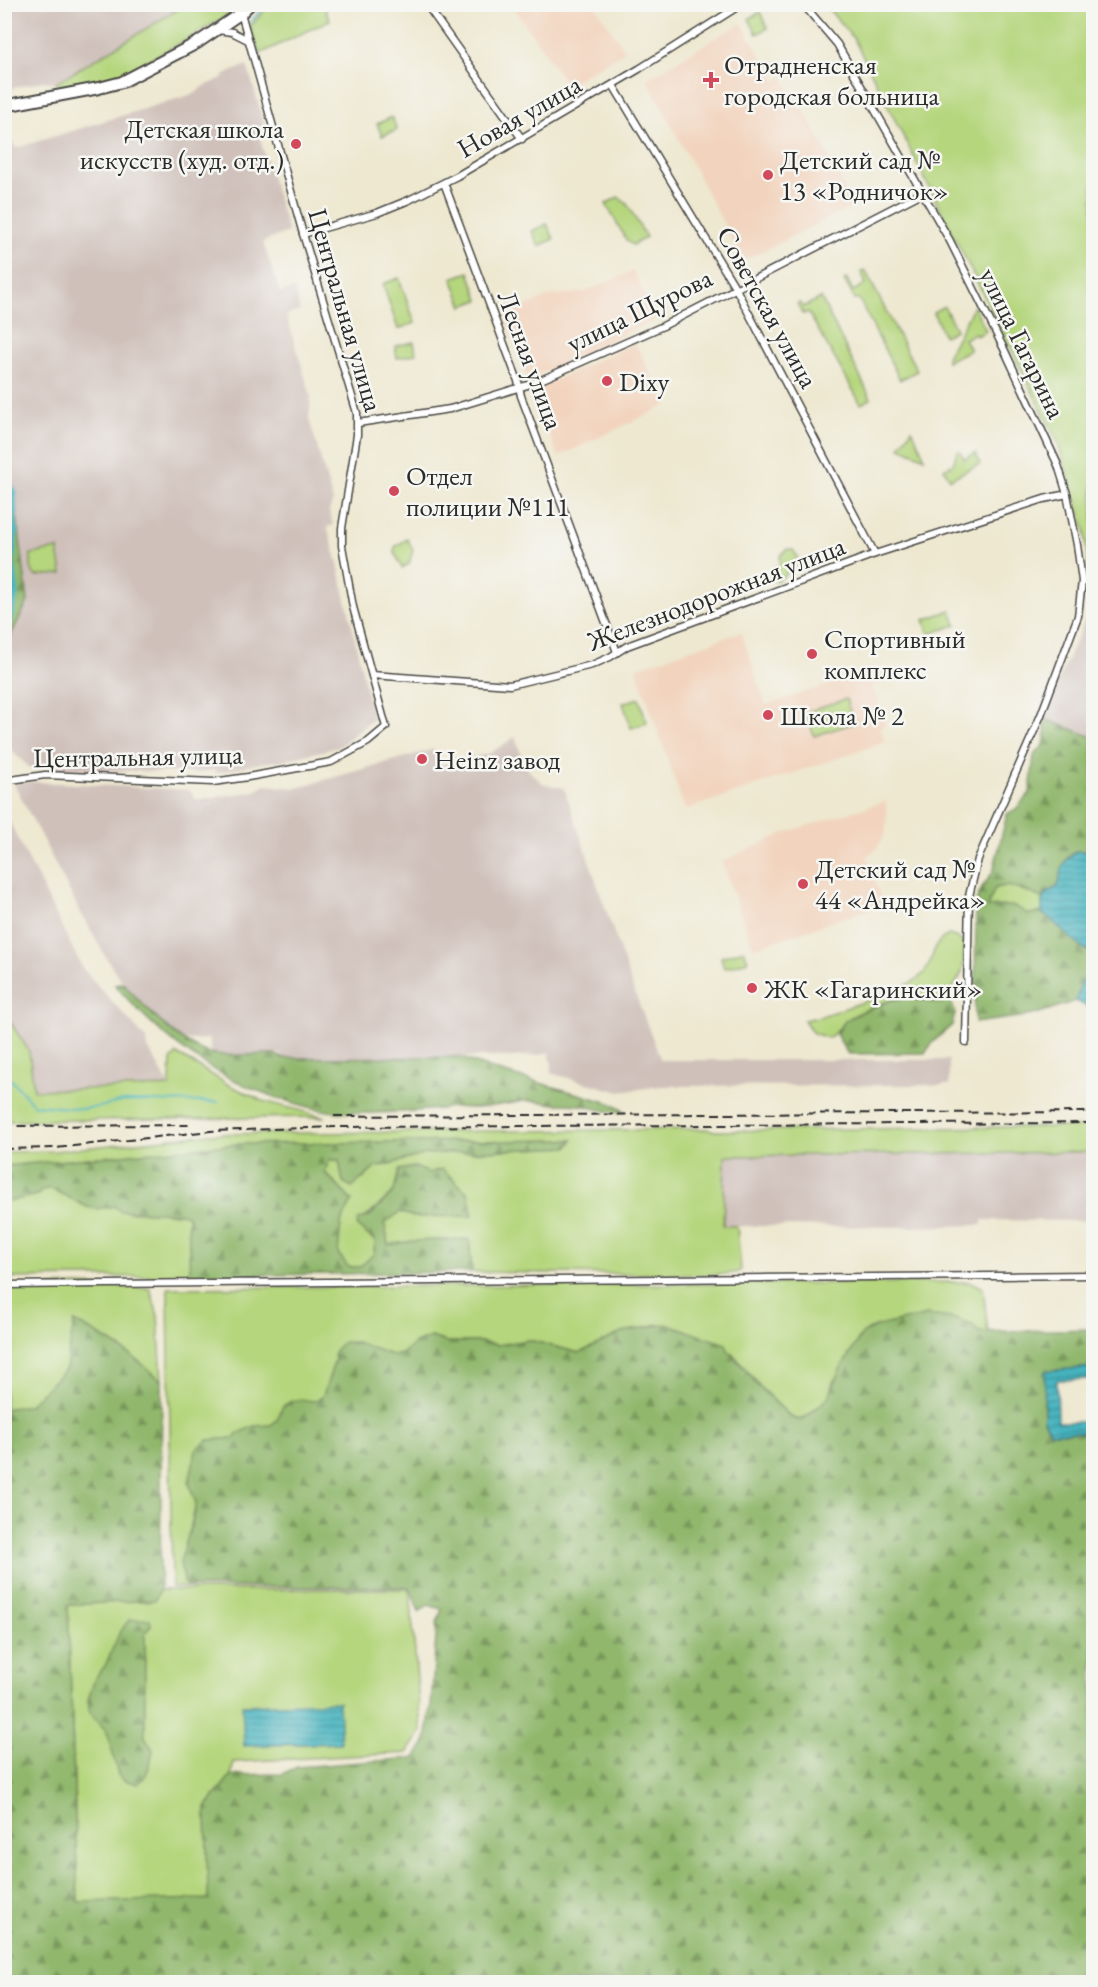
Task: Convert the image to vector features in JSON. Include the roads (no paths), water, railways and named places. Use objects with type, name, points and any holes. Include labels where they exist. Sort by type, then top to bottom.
[{"type":"main road","points":[[7,105],[122,82],[197,43],[241,14],[250,4]]},
{"type":"street","points":[[426,4],[522,139]]},
{"type":"street","name":"Новая улица","points":[[303,234],[377,213],[444,183],[613,85],[742,4]]},
{"type":"street","name":"улица Гагарина","points":[[803,4],[837,44],[924,192],[1004,349],[1058,465],[1067,495],[1082,581],[1078,616],[1041,715],[978,859],[969,896],[966,1042]]},
{"type":"street","name":"Центральная улица","points":[[4,781],[45,775],[213,782],[332,762],[368,742],[386,727],[353,607],[341,537],[358,423],[349,383],[303,234],[241,14]]},
{"type":"street","points":[[216,30],[232,32],[248,40]]},
{"type":"street","name":"Советская улица","points":[[613,85],[735,287],[876,554]]},
{"type":"street","name":"Лесная улица","points":[[444,183],[617,652]]},
{"type":"street","name":"улица Щурова","points":[[358,423],[450,409],[519,388],[663,326],[735,287],[924,192]]},
{"type":"street","name":"Железнодорожная улица","points":[[372,675],[481,685],[510,685],[592,665],[617,652],[706,616],[876,554],[1044,499],[1067,495]]},
{"type":"street","points":[[4,1285],[1094,1275]]},
{"type":"water","points":[[1093,849],[1093,949],[1088,951],[1042,913],[1042,902],[1044,896],[1058,886],[1062,870],[1069,857],[1078,851],[1088,852]]},
{"type":"water","points":[[1093,976],[1093,1010],[1076,1001],[1081,983]]},
{"type":"water","points":[[1093,1367],[1093,1379],[1057,1380],[1058,1422],[1093,1422],[1093,1432],[1051,1433],[1044,1420],[1045,1371]]},
{"type":"water","points":[[339,1702],[341,1743],[244,1746],[242,1705]]},
{"type":"waterway","points":[[249,24],[266,4]]},
{"type":"waterway","points":[[4,488],[9,491],[11,531],[8,559],[12,592],[4,624]]},
{"type":"waterway","points":[[4,1072],[34,1105],[82,1109],[124,1101],[218,1102]]},
{"type":"railway","points":[[334,1116],[1094,1112]]},
{"type":"railway","points":[[4,1149],[56,1148],[210,1131],[339,1127],[1094,1123]]},
{"type":"railway","points":[[4,1126],[191,1125]]},
{"type":"place","name":"Отрадненская городская больница","points":[[711,80]]},
{"type":"place","name":"Детская школа искусств (худ. отд.)","points":[[296,144]]},
{"type":"place","name":"Детский сад № 13 «Родничок»","points":[[768,175]]},
{"type":"place","name":"Dixy","points":[[607,381]]},
{"type":"place","name":"Отдел полиции №111","points":[[394,491]]},
{"type":"place","name":"Спортивный комплекс","points":[[812,654]]},
{"type":"place","name":"Школа № 2","points":[[768,715]]},
{"type":"place","name":"Heinz завод","points":[[422,759]]},
{"type":"place","name":"Детский сад № 44 «Андрейка»","points":[[803,884]]},
{"type":"place","name":"ЖК «Гагаринский»","points":[[752,988]]}]
